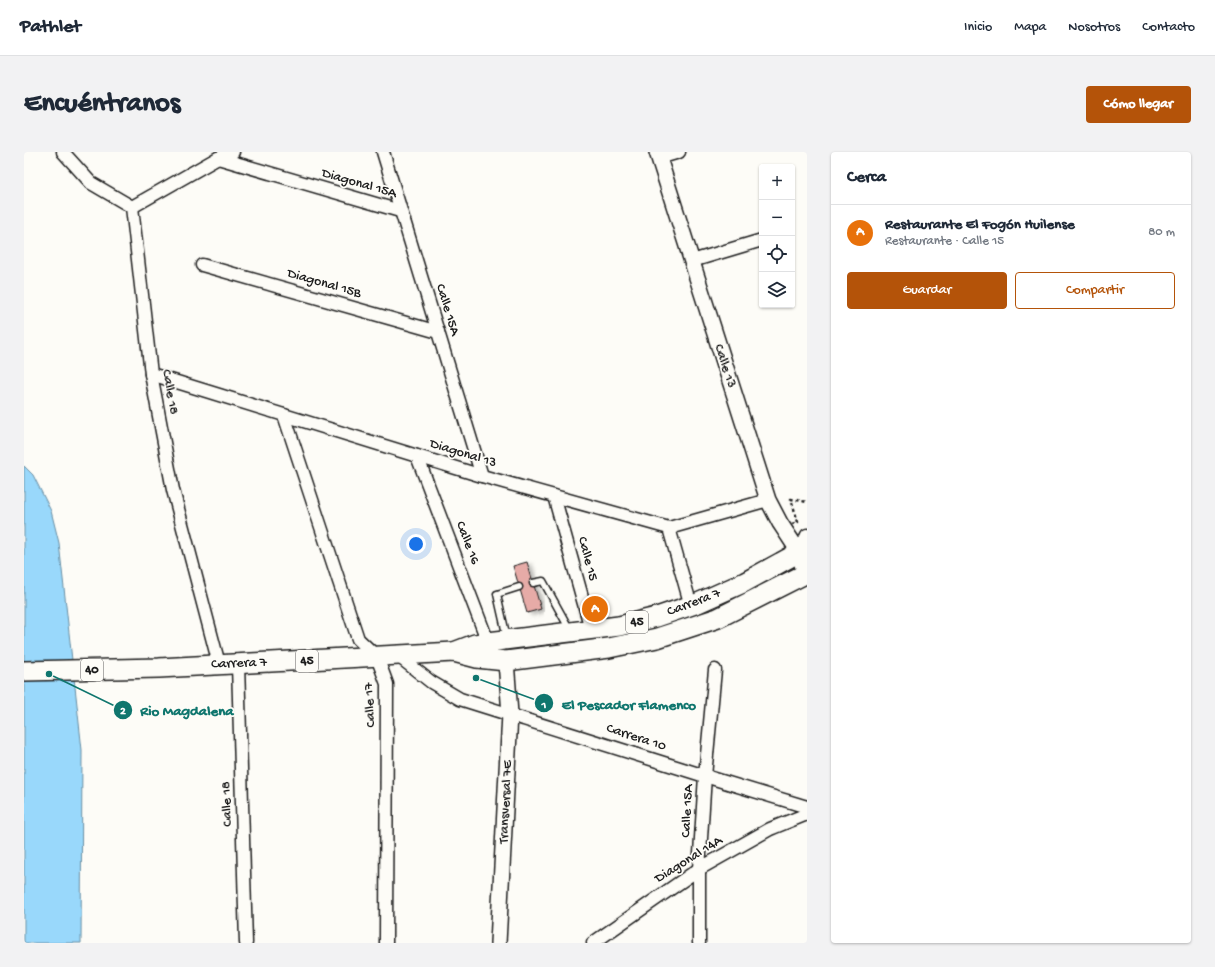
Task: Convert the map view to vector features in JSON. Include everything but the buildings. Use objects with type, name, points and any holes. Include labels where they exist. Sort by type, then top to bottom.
[{"type":"main road","name":"Carrera 7","points":[[24,671],[159,668],[454,652],[475,644],[507,638],[571,632],[626,624],[657,617],[691,606],[745,582],[803,550]]},
{"type":"main road","name":"Carrera 7","points":[[454,652],[477,658],[506,661],[609,648],[657,638],[718,618],[806,577]]},
{"type":"street","points":[[63,152],[91,183],[132,208],[218,158],[233,152]]},
{"type":"street","name":"Calle 15A","points":[[383,152],[482,476]]},
{"type":"street","points":[[658,155],[679,152]]},
{"type":"street","name":"Calle 13","points":[[658,155],[768,500],[780,524],[803,550],[806,577]]},
{"type":"street","name":"Diagonal 15A","points":[[218,158],[400,211]]},
{"type":"street","name":"Calle 18","points":[[132,208],[151,374],[173,490],[219,664]]},
{"type":"street","points":[[692,261],[759,241]]},
{"type":"street","name":"Diagonal 15B","points":[[202,265],[438,332]]},
{"type":"street","name":"Diagonal 13","points":[[151,374],[482,476],[669,528]]},
{"type":"street","name":"Calle 17","points":[[284,415],[358,639],[377,657],[387,684],[386,943]]},
{"type":"street","name":"Calle 16","points":[[417,456],[488,642]]},
{"type":"street","name":"Calle 15","points":[[554,496],[591,629]]},
{"type":"street","points":[[691,606],[669,528],[768,500]]},
{"type":"street","points":[[803,550],[807,535]]},
{"type":"street","name":"Carrera 10","points":[[397,656],[431,682],[460,699],[807,807]]},
{"type":"street","name":"Transversal 7E","points":[[498,943],[510,714],[506,661]]},
{"type":"street","name":"Calle 18","points":[[238,664],[246,943]]},
{"type":"street","name":"Calle 15A","points":[[700,943],[699,869],[705,776],[715,670]]},
{"type":"street","name":"Diagonal 14A","points":[[598,941],[699,869],[770,830],[807,814]]},
{"type":"lane","points":[[533,583],[543,581],[571,632]]},
{"type":"lane","points":[[507,638],[497,594],[519,587]]},
{"type":"path","points":[[792,524],[798,522],[791,499],[807,502]]},
{"type":"water","points":[[24,466],[33,475],[51,511],[59,543],[82,750],[81,943],[24,943]]},
{"type":"place","name":"Restaurante El Fogón Huilense","points":[[595,609]]},
{"type":"place","name":"Rio Magdalena","points":[[49,674]]},
{"type":"place","name":"El Pescador Flamenco","points":[[476,678]]}]
